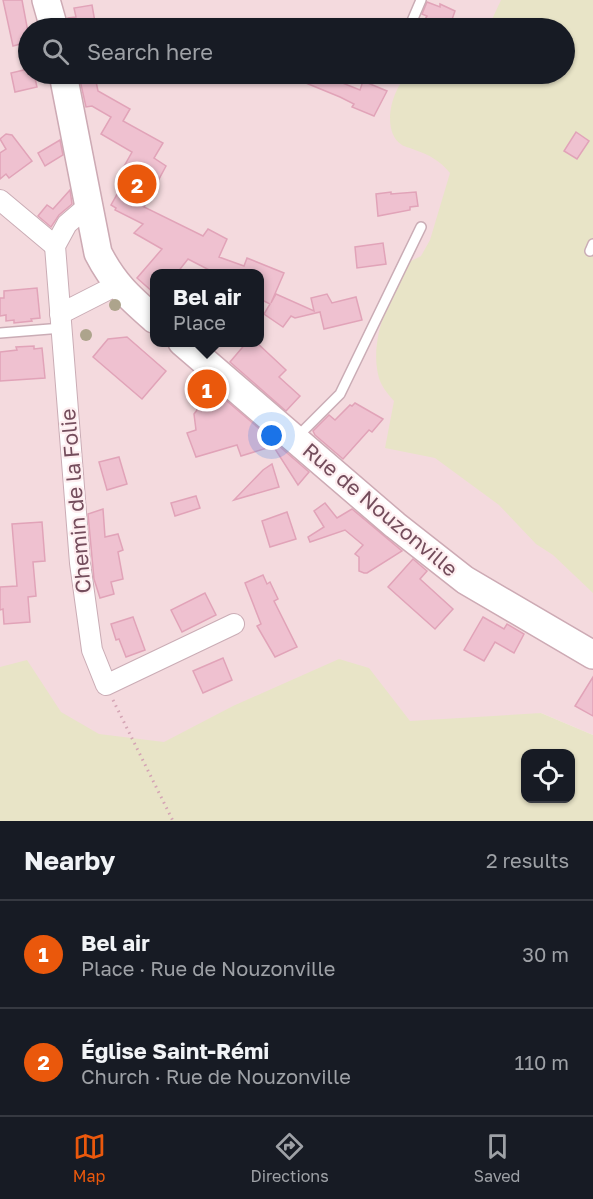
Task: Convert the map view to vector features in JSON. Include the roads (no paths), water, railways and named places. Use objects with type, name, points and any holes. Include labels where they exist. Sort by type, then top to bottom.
[{"type":"main road","points":[[46,0],[52,18]]},
{"type":"main road","points":[[52,0],[54,18]]},
{"type":"main road","points":[[65,84],[98,253],[117,285],[150,315]]},
{"type":"main road","name":"Rue de Nouzonville","points":[[188,347],[395,525],[465,580],[593,655]]},
{"type":"street","points":[[0,200],[55,246],[67,224],[88,207]]},
{"type":"street","name":"Chemin de la Folie","points":[[55,246],[80,563],[92,650],[106,685],[234,624]]},
{"type":"street","points":[[61,321],[117,285]]},
{"type":"lane","points":[[413,18],[421,0]]},
{"type":"lane","points":[[295,440],[340,394],[421,227]]},
{"type":"lane","points":[[0,333],[61,321]]},
{"type":"place","name":"Église Saint-Rémi","points":[[137,184]]},
{"type":"place","name":"Bel air","points":[[207,389]]}]
